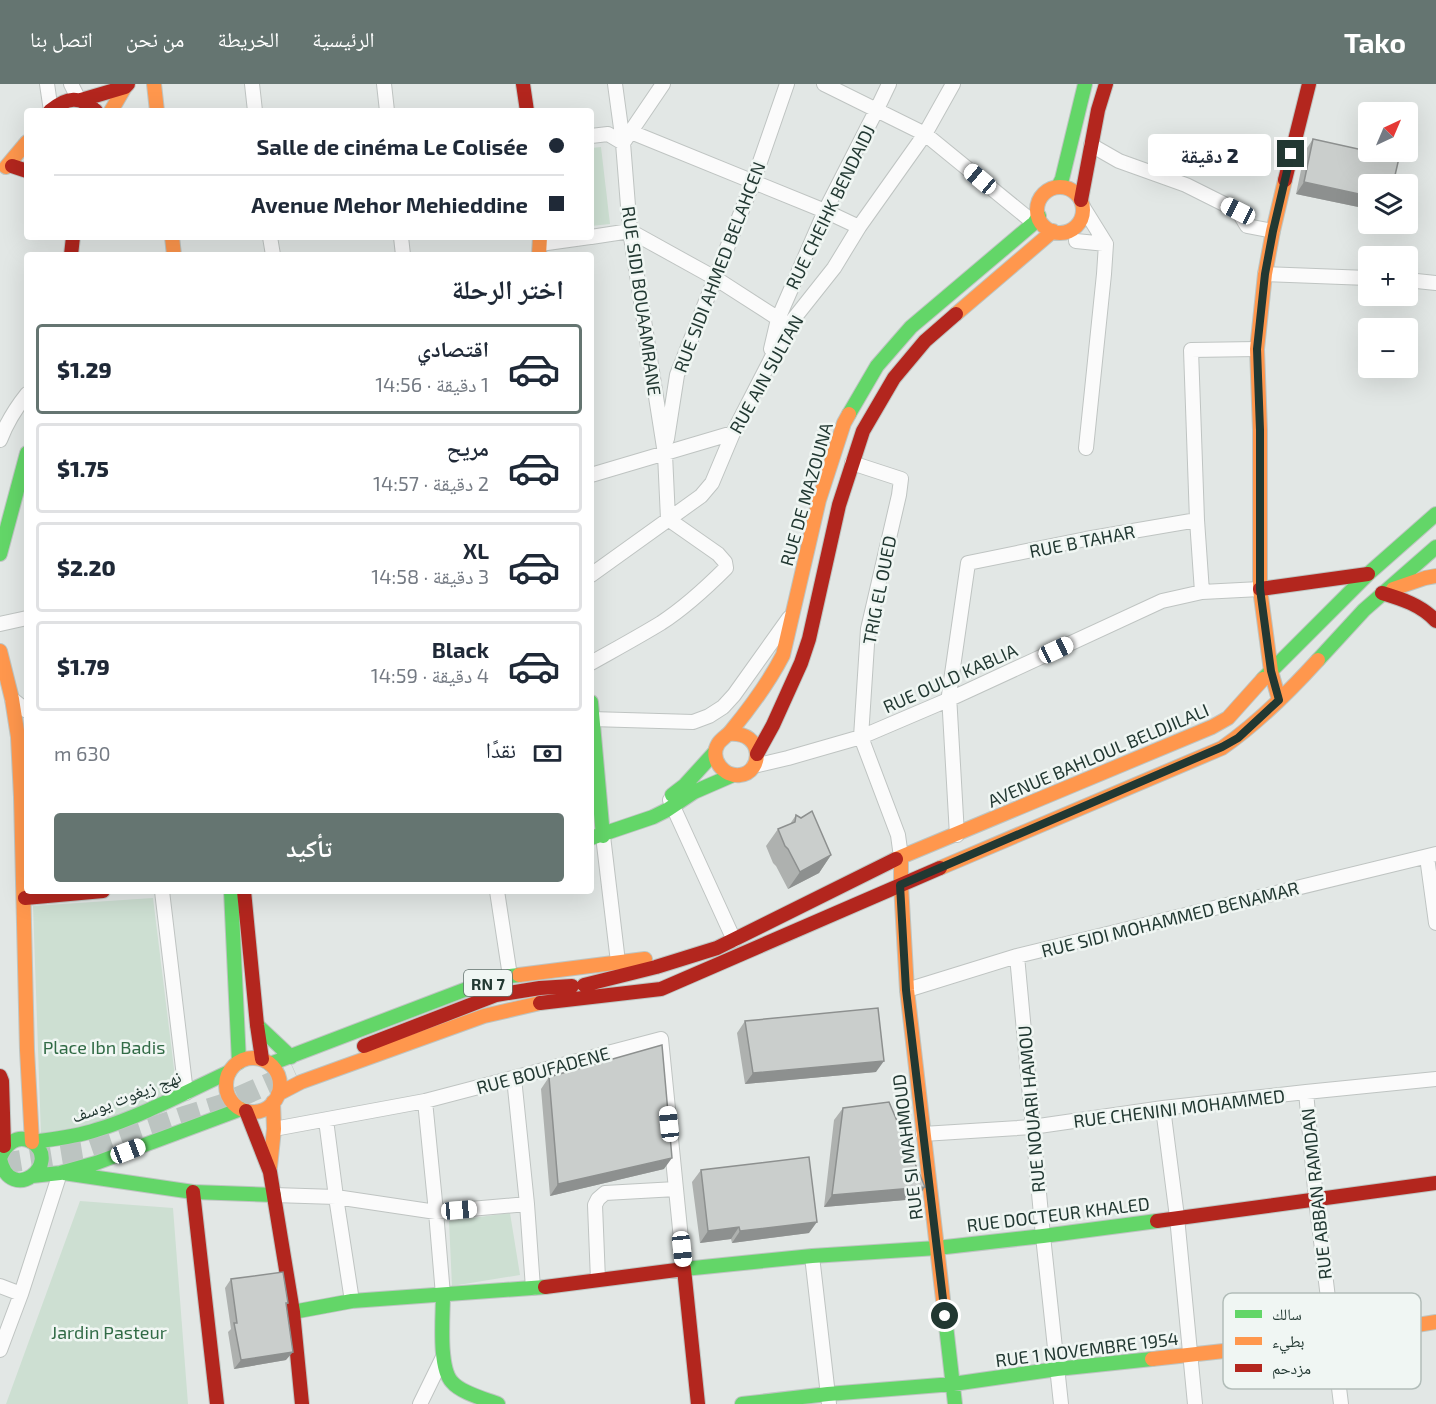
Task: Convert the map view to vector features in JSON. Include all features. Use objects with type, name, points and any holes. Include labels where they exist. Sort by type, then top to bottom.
[{"type":"main road","points":[[154,84],[157,108]]},
{"type":"main road","points":[[523,84],[527,108]]},
{"type":"main road","points":[[1058,187],[1062,179],[1085,84]]},
{"type":"main road","points":[[1082,204],[1071,190],[1065,187],[1051,189],[1041,197],[1036,219],[1053,231],[1061,232],[1068,231],[1080,222],[1082,215],[1083,185],[1098,110],[1106,84]]},
{"type":"main road","points":[[1279,700],[1271,671],[1260,589],[1260,430],[1257,349],[1265,274],[1273,231],[1310,84]]},
{"type":"main road","points":[[80,100],[126,85]]},
{"type":"main road","points":[[113,108],[126,85]]},
{"type":"main road","points":[[55,108],[63,101],[71,99],[80,100],[93,108]]},
{"type":"main road","points":[[6,168],[24,146]]},
{"type":"main road","points":[[6,168],[24,162]]},
{"type":"main road","points":[[6,168],[24,171]]},
{"type":"main road","name":"RUE DE MAZOUNA","points":[[729,734],[773,675],[783,656],[819,500],[844,423],[877,366],[911,327],[1036,219]]},
{"type":"main road","name":"RUE DE MAZOUNA","points":[[756,760],[801,663],[839,505],[862,431],[894,378],[926,341],[1053,231]]},
{"type":"main road","points":[[0,554],[24,464]]},
{"type":"main road","name":"AVENUE BAHLOUL BELDJILALI","points":[[584,985],[665,965],[717,948],[901,857],[1212,727],[1228,717],[1368,574],[1436,514]]},
{"type":"main road","name":"RN 7","points":[[276,1098],[301,1082],[484,1016],[533,1004],[662,989],[1222,747],[1238,738],[1279,700],[1382,593],[1436,547]]},
{"type":"main road","points":[[1260,589],[1368,574]]},
{"type":"main road","points":[[1382,593],[1436,576]]},
{"type":"main road","points":[[1382,593],[1402,598],[1431,615],[1436,621]]},
{"type":"main road","points":[[0,651],[22,736],[24,797]]},
{"type":"main road","points":[[594,770],[597,831],[654,805],[671,802],[733,775],[745,774],[756,760],[753,741],[736,733],[729,734],[719,741],[715,752],[671,802]]},
{"type":"main road","points":[[715,752],[720,767],[733,775]]},
{"type":"main road","name":"RUE SI MAHMOUD","points":[[901,857],[900,885],[906,990],[956,1404]]},
{"type":"main road","points":[[25,894],[27,1050],[32,1142]]},
{"type":"main road","points":[[231,894],[238,1062]]},
{"type":"main road","points":[[244,894],[257,1025],[266,1062]]},
{"type":"main road","name":"AVENUE BAHLOUL BELDJILALI","points":[[266,1062],[291,1057],[472,987],[510,976],[717,948]]},
{"type":"main road","name":"RN 7","points":[[295,1072],[496,995],[540,988],[629,985],[712,968]]},
{"type":"main road","points":[[257,1025],[291,1057]]},
{"type":"main road","points":[[1,1078],[15,1072],[27,1050]]},
{"type":"main road","points":[[270,1172],[279,1078],[276,1071],[266,1062],[250,1058],[238,1062],[229,1072],[226,1080],[228,1097],[243,1110],[254,1112],[261,1110],[268,1107],[276,1098]]},
{"type":"main road","name":"نهج زيغوت يوسف","points":[[32,1142],[76,1136],[98,1130],[229,1072]]},
{"type":"main road","points":[[1,1078],[30,1109]]},
{"type":"main road","points":[[1,1078],[1,1152],[3,1181],[26,1179],[32,1176],[37,1172],[42,1159],[37,1146],[20,1138],[9,1142],[1,1152]]},
{"type":"main road","points":[[243,1110],[270,1172],[293,1312],[302,1404]]},
{"type":"main road","points":[[32,1176],[60,1173],[96,1163],[243,1110]]},
{"type":"main road","points":[[60,1173],[193,1192],[274,1196]]},
{"type":"main road","name":"RUE DOCTEUR KHALED","points":[[293,1312],[352,1301],[533,1288],[812,1256],[937,1248],[1436,1183]]},
{"type":"main road","points":[[193,1192],[217,1404]]},
{"type":"main road","points":[[684,1269],[699,1404]]},
{"type":"main road","points":[[443,1295],[443,1357],[446,1374],[458,1387],[498,1404]]},
{"type":"main road","name":"RUE 1 NOVEMBRE 1954","points":[[1421,1324],[1436,1322]]},
{"type":"main road","name":"RUE 1 NOVEMBRE 1954","points":[[742,1404],[828,1399],[1057,1369],[1223,1351]]},
{"type":"street","points":[[48,84],[51,108]]},
{"type":"street","points":[[71,84],[80,100]]},
{"type":"street","points":[[252,84],[255,108]]},
{"type":"street","points":[[384,84],[387,108]]},
{"type":"street","name":"RUE SIDI BOUAAMRANE","points":[[615,84],[630,231],[665,454],[668,519]]},
{"type":"street","points":[[621,135],[663,84]]},
{"type":"street","name":"RUE SIDI AHMED BELAHCEN","points":[[665,454],[677,375],[753,182],[787,84]]},
{"type":"street","points":[[824,84],[925,134],[1036,219]]},
{"type":"street","name":"RUE CHEIHK BENDAIDJ","points":[[768,366],[825,212],[889,84]]},
{"type":"street","name":"RUE AIN SULTAN","points":[[783,322],[834,268],[859,227],[925,134],[953,84]]},
{"type":"street","points":[[594,136],[621,135],[753,182],[859,227]]},
{"type":"street","points":[[1091,145],[1119,161],[1186,185],[1238,211],[1247,226],[1273,231]]},
{"type":"street","points":[[1082,204],[1106,244],[1086,448]]},
{"type":"street","points":[[594,237],[630,231],[715,278],[783,322]]},
{"type":"street","points":[[540,245],[572,240]]},
{"type":"street","points":[[1076,241],[1106,244]]},
{"type":"street","points":[[1265,274],[1358,278]]},
{"type":"street","points":[[1418,281],[1436,283]]},
{"type":"street","points":[[1202,592],[1191,350],[1257,349]]},
{"type":"street","name":"RUE AIN SULTAN","points":[[594,573],[701,496],[712,483],[733,433],[768,366]]},
{"type":"street","points":[[0,440],[7,421],[21,409]]},
{"type":"street","points":[[594,474],[733,433]]},
{"type":"street","name":"TRIG EL OUED","points":[[852,464],[901,479],[868,629],[861,737]]},
{"type":"street","points":[[594,661],[662,622],[714,581],[726,568],[726,562],[718,554],[668,519]]},
{"type":"street","name":"RUE B TAHAR","points":[[950,699],[968,563],[1086,539],[1197,520]]},
{"type":"street","name":"RUE OULD KABLIA","points":[[756,760],[788,758],[861,737],[950,699],[1162,601],[1202,592],[1260,589]]},
{"type":"street","points":[[594,719],[693,722],[709,716],[723,707],[734,695],[793,612]]},
{"type":"street","points":[[0,624],[24,619]]},
{"type":"street","points":[[12,699],[24,709]]},
{"type":"street","points":[[950,699],[957,835]]},
{"type":"street","points":[[861,737],[898,835],[901,857]]},
{"type":"street","points":[[671,802],[734,940]]},
{"type":"street","points":[[597,831],[618,962]]},
{"type":"street","points":[[1431,856],[1436,923]]},
{"type":"street","name":"RUE SIDI MOHAMMED BENAMAR","points":[[906,990],[1017,956],[1431,856]]},
{"type":"street","points":[[162,894],[186,1093]]},
{"type":"street","points":[[498,894],[510,976]]},
{"type":"street","name":"RUE NOUARI HAMOU","points":[[1017,956],[1061,1404]]},
{"type":"street","name":"RUE BOUFADENE","points":[[274,1129],[425,1101],[661,1039],[676,1189]]},
{"type":"street","points":[[514,1078],[533,1288]]},
{"type":"street","name":"RUE CHENINI MOHAMMED","points":[[923,1134],[1032,1126],[1164,1108],[1436,1079]]},
{"type":"street","name":"RUE ABBAN RAMDAN","points":[[1306,1092],[1327,1293]]},
{"type":"street","points":[[425,1101],[443,1295]]},
{"type":"street","points":[[1164,1108],[1195,1404]]},
{"type":"street","points":[[326,1120],[352,1301]]},
{"type":"street","points":[[0,1350],[21,1294],[60,1173]]},
{"type":"street","points":[[598,1280],[595,1205],[598,1198],[605,1193],[676,1189],[684,1269]]},
{"type":"street","points":[[274,1196],[336,1197],[436,1212],[527,1204]]},
{"type":"street","points":[[812,1256],[828,1399]]},
{"type":"street","points":[[0,1286],[21,1294]]},
{"type":"street","points":[[420,1404],[443,1357]]},
{"type":"street","name":"RUE ABBAN RAMDAN","points":[[1339,1389],[1341,1404]]},
{"type":"green space","points":[[601,147],[610,224],[594,226],[594,148]]},
{"type":"green space","name":"Place Ibn Badis","points":[[153,898],[177,1093],[101,1127],[41,1135],[33,906]]},
{"type":"green space","name":"Jardin Pasteur","points":[[80,1201],[173,1208],[188,1404],[6,1404]]},
{"type":"green space","points":[[510,1213],[520,1275],[452,1286],[449,1221]]},
{"type":"building","points":[[1313,139],[1358,149],[1358,162],[1398,162],[1395,174],[1358,174],[1358,194],[1304,182]]},
{"type":"building","points":[[812,811],[831,855],[800,872],[778,829],[795,822],[796,815],[801,818]]},
{"type":"building","points":[[878,1008],[884,1061],[753,1073],[745,1021]]},
{"type":"building","points":[[662,1045],[672,1158],[558,1184],[549,1077]]},
{"type":"building","points":[[889,1102],[925,1187],[832,1195],[843,1108]]},
{"type":"building","points":[[809,1157],[817,1222],[740,1231],[739,1227],[708,1231],[701,1170]]},
{"type":"building","points":[[283,1272],[293,1352],[241,1360],[234,1323],[237,1323],[231,1279]]},
{"type":"tunnel","points":[[0,1164],[87,1150],[221,1105],[295,1072]]},
{"type":"traffic: fast","points":[[1058,187],[1062,179],[1085,84]]},
{"type":"traffic: fast","points":[[849,414],[877,366],[911,327],[1034,223],[1039,216]]},
{"type":"traffic: fast","points":[[0,554],[24,464]]},
{"type":"traffic: fast","points":[[1263,679],[1368,574],[1436,514]]},
{"type":"traffic: fast","points":[[1318,660],[1364,610],[1436,547]]},
{"type":"traffic: fast","points":[[594,736],[603,836]]},
{"type":"traffic: fast","points":[[672,795],[685,785],[715,752]]},
{"type":"traffic: fast","points":[[594,837],[653,817],[694,792],[733,775]]},
{"type":"traffic: fast","points":[[231,894],[239,1062]]},
{"type":"traffic: fast","points":[[270,1064],[472,987],[519,975]]},
{"type":"traffic: fast","points":[[257,1025],[291,1057]]},
{"type":"traffic: fast","points":[[32,1142],[64,1138],[130,1118],[229,1072]]},
{"type":"traffic: fast","points":[[32,1176],[60,1173],[96,1163],[241,1109]]},
{"type":"traffic: fast","points":[[0,1158],[8,1145],[21,1139],[32,1142],[40,1151],[42,1160],[32,1176],[23,1180],[14,1179],[6,1173],[0,1159]]},
{"type":"traffic: fast","points":[[64,1173],[193,1192],[274,1195]]},
{"type":"traffic: fast","points":[[684,1269],[812,1256],[937,1248],[1157,1221]]},
{"type":"traffic: fast","points":[[293,1312],[352,1301],[545,1287]]},
{"type":"traffic: fast","points":[[443,1295],[442,1340],[448,1375],[452,1382],[461,1389],[498,1404]]},
{"type":"traffic: fast","points":[[944,1308],[955,1404]]},
{"type":"traffic: fast","points":[[742,1404],[828,1394],[953,1384],[1057,1369],[1152,1359]]},
{"type":"traffic: slow","points":[[154,84],[157,108]]},
{"type":"traffic: slow","points":[[113,108],[125,87]]},
{"type":"traffic: slow","points":[[6,167],[24,146]]},
{"type":"traffic: slow","points":[[1279,700],[1271,671],[1260,589],[1260,430],[1257,349],[1265,274],[1285,180]]},
{"type":"traffic: slow","points":[[1060,187],[1076,194],[1083,210],[1076,226],[1060,233],[1044,226],[1037,210],[1044,194],[1060,187]]},
{"type":"traffic: slow","points":[[956,314],[1053,231]]},
{"type":"traffic: slow","points":[[172,240],[174,252]]},
{"type":"traffic: slow","points":[[539,252],[540,240]]},
{"type":"traffic: slow","points":[[729,734],[741,735],[754,745],[757,753],[756,760],[748,773],[734,775],[724,770],[717,761],[716,750],[719,742],[731,731],[759,694],[783,655],[819,500],[849,414]]},
{"type":"traffic: slow","points":[[1393,589],[1436,576]]},
{"type":"traffic: slow","points":[[0,651],[12,699],[18,737],[27,1050],[32,1142]]},
{"type":"traffic: slow","points":[[940,868],[1222,748],[1272,707],[1318,660]]},
{"type":"traffic: slow","points":[[896,859],[1212,727],[1228,718],[1263,679]]},
{"type":"traffic: slow","points":[[901,857],[907,990],[944,1308]]},
{"type":"traffic: slow","points":[[519,975],[645,959]]},
{"type":"traffic: slow","points":[[278,1094],[301,1082],[484,1016],[540,1003]]},
{"type":"traffic: slow","points":[[253,1058],[263,1060],[272,1066],[278,1075],[280,1085],[278,1095],[272,1104],[263,1110],[253,1112],[243,1110],[234,1104],[228,1095],[226,1085],[228,1075],[234,1066],[243,1060],[253,1058]]},
{"type":"traffic: slow","points":[[270,1167],[274,1129],[273,1102]]},
{"type":"traffic: slow","points":[[1421,1324],[1436,1322]]},
{"type":"traffic: slow","points":[[1152,1359],[1223,1351]]},
{"type":"traffic: jam","points":[[81,100],[125,87],[128,84]]},
{"type":"traffic: jam","points":[[523,84],[527,108]]},
{"type":"traffic: jam","points":[[1081,200],[1098,110],[1106,84]]},
{"type":"traffic: jam","points":[[1285,180],[1309,84]]},
{"type":"traffic: jam","points":[[54,108],[73,100],[84,102],[92,108]]},
{"type":"traffic: jam","points":[[12,166],[24,170]]},
{"type":"traffic: jam","points":[[71,252],[73,240]]},
{"type":"traffic: jam","points":[[757,754],[773,725],[801,663],[809,639],[839,505],[863,431],[894,378],[925,341],[956,314]]},
{"type":"traffic: jam","points":[[1260,589],[1368,574]]},
{"type":"traffic: jam","points":[[1382,593],[1418,607],[1436,621]]},
{"type":"traffic: jam","points":[[584,985],[656,967],[717,948],[896,859]]},
{"type":"traffic: jam","points":[[540,1003],[661,989],[940,868]]},
{"type":"traffic: jam","points":[[25,898],[70,894]]},
{"type":"traffic: jam","points":[[244,894],[262,1059]]},
{"type":"traffic: jam","points":[[364,1046],[496,995],[572,986]]},
{"type":"traffic: jam","points":[[0,1076],[4,1146]]},
{"type":"traffic: jam","points":[[246,1111],[270,1172],[293,1312],[302,1404]]},
{"type":"traffic: jam","points":[[1157,1221],[1436,1183]]},
{"type":"traffic: jam","points":[[193,1192],[217,1404]]},
{"type":"traffic: jam","points":[[545,1287],[684,1269],[698,1404]]},
{"type":"route","points":[[945,1316],[906,990],[900,885],[1222,747],[1238,738],[1279,700],[1271,671],[1260,589],[1260,430],[1257,349],[1265,274],[1291,154]]}]
